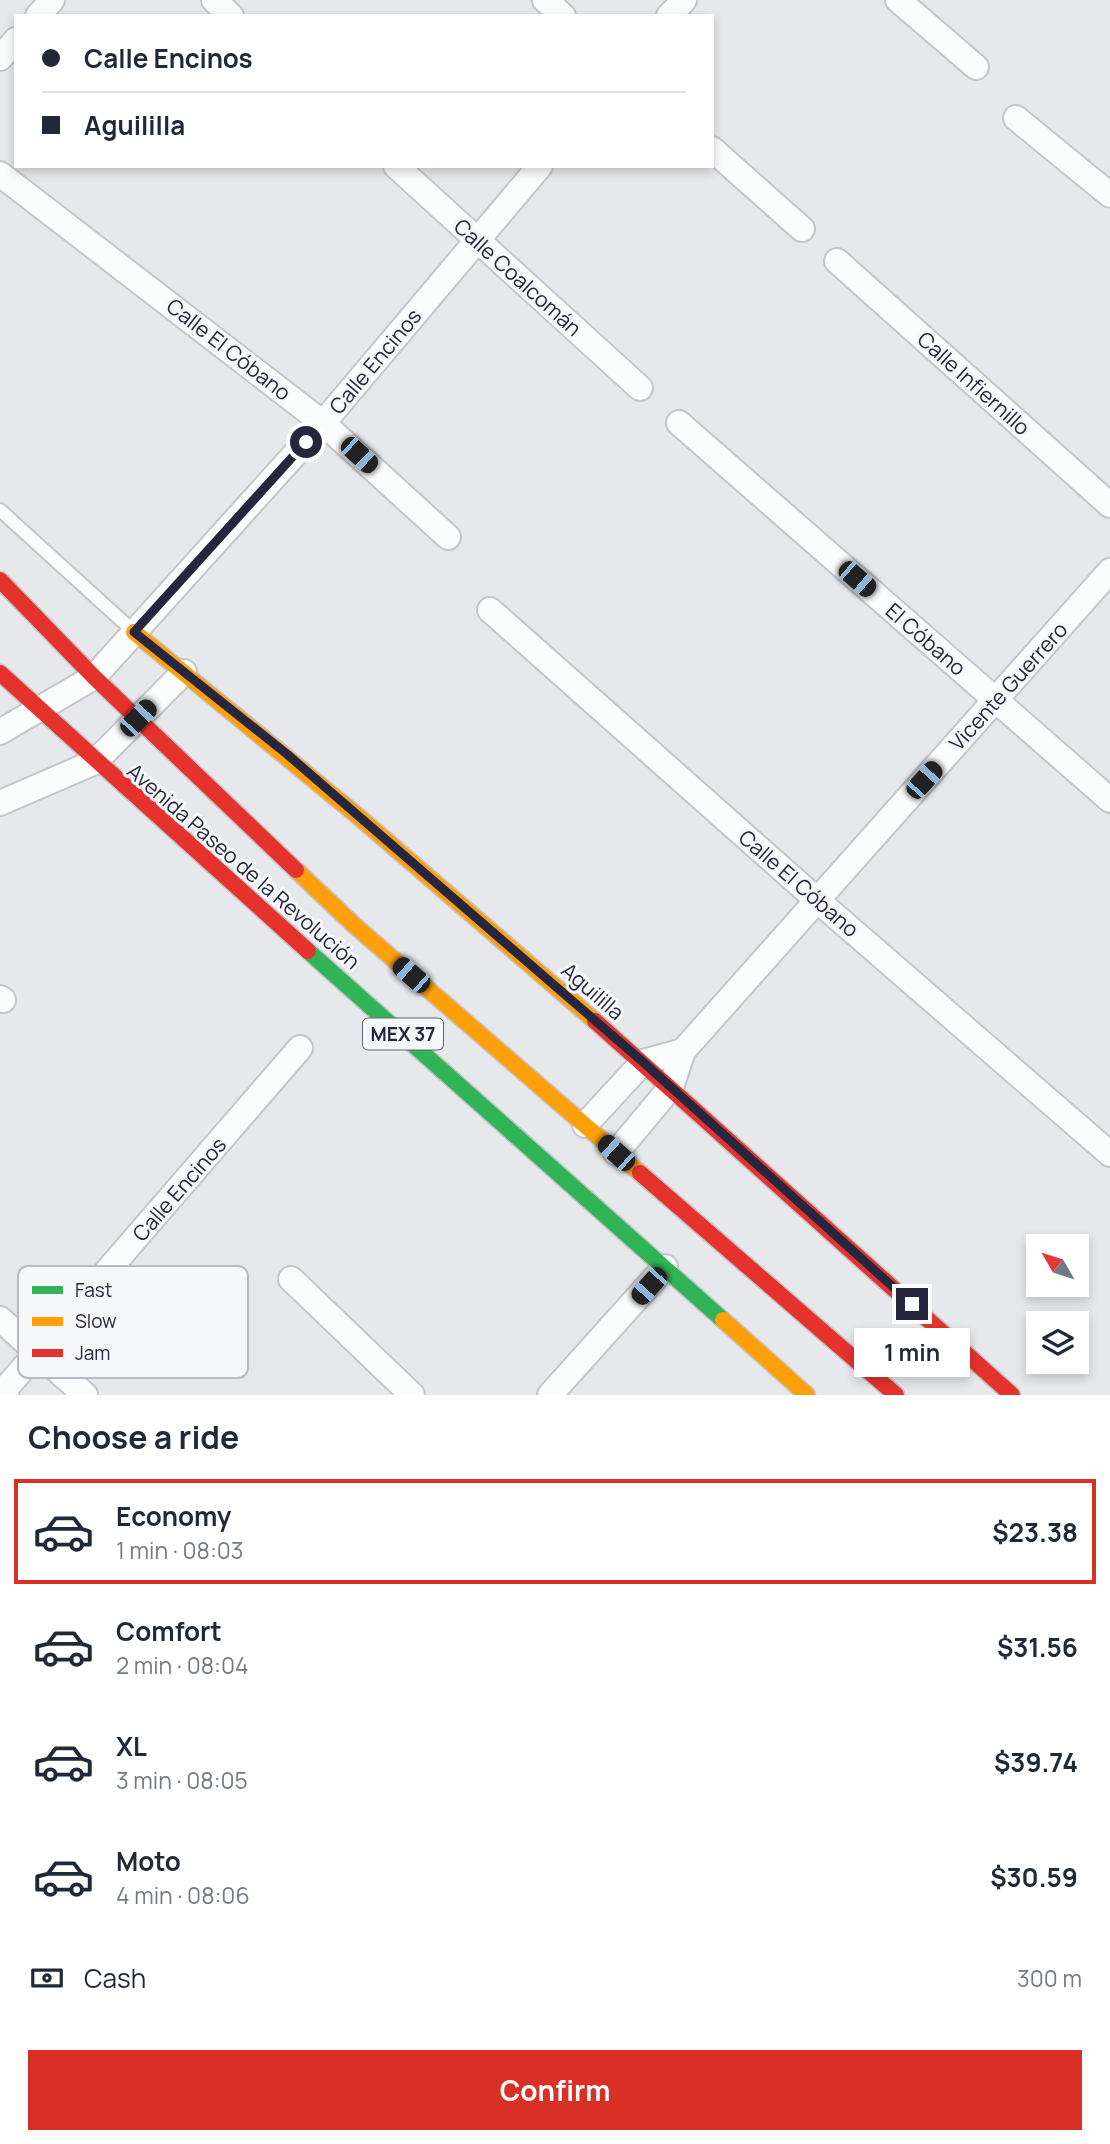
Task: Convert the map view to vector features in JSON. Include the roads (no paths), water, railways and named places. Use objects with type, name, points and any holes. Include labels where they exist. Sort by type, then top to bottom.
[{"type":"main road","name":"Avenida Paseo de la Revolución","points":[[0,580],[94,677],[354,925],[561,1114],[585,1125],[896,1395]]},
{"type":"main road","name":"Aguililla","points":[[134,632],[288,755],[643,1062],[1012,1395]]},
{"type":"main road","name":"Avenida Paseo de la Revolución","points":[[0,673],[95,762],[536,1143],[665,1268],[807,1395]]},
{"type":"street","points":[[40,14],[52,0]]},
{"type":"street","points":[[214,0],[229,14]]},
{"type":"street","points":[[545,0],[561,14]]},
{"type":"street","points":[[672,14],[684,0]]},
{"type":"street","points":[[898,0],[976,67]]},
{"type":"street","points":[[0,58],[14,42]]},
{"type":"street","points":[[1016,118],[1110,195]]},
{"type":"street","points":[[714,151],[802,229]]},
{"type":"street","name":"Calle Coalcomán","points":[[398,168],[640,388]]},
{"type":"street","name":"Calle Encinos","points":[[0,732],[94,677],[324,422],[538,168]]},
{"type":"street","name":"Calle El Cóbano","points":[[0,174],[324,422],[447,537]]},
{"type":"street","name":"Calle Infiernillo","points":[[837,261],[1110,505]]},
{"type":"street","name":"El Cóbano","points":[[679,422],[1110,800]]},
{"type":"street","name":"Vicente Guerrero","points":[[616,1153],[671,1087],[683,1051],[1110,571]]},
{"type":"street","name":"Calle El Cóbano","points":[[490,610],[817,901],[1110,1154]]},
{"type":"street","points":[[0,803],[95,762],[184,672]]},
{"type":"street","name":"Calle Encinos","points":[[112,1266],[300,1048]]},
{"type":"street","points":[[585,1125],[643,1062],[683,1051]]},
{"type":"street","points":[[550,1395],[665,1268]]},
{"type":"street","points":[[290,1279],[412,1395]]},
{"type":"street","points":[[0,1319],[18,1336]]},
{"type":"street","name":"Calle Encinos","points":[[4,1389],[18,1374]]},
{"type":"street","points":[[66,1378],[85,1395]]},
{"type":"lane","points":[[0,510],[134,632]]}]
